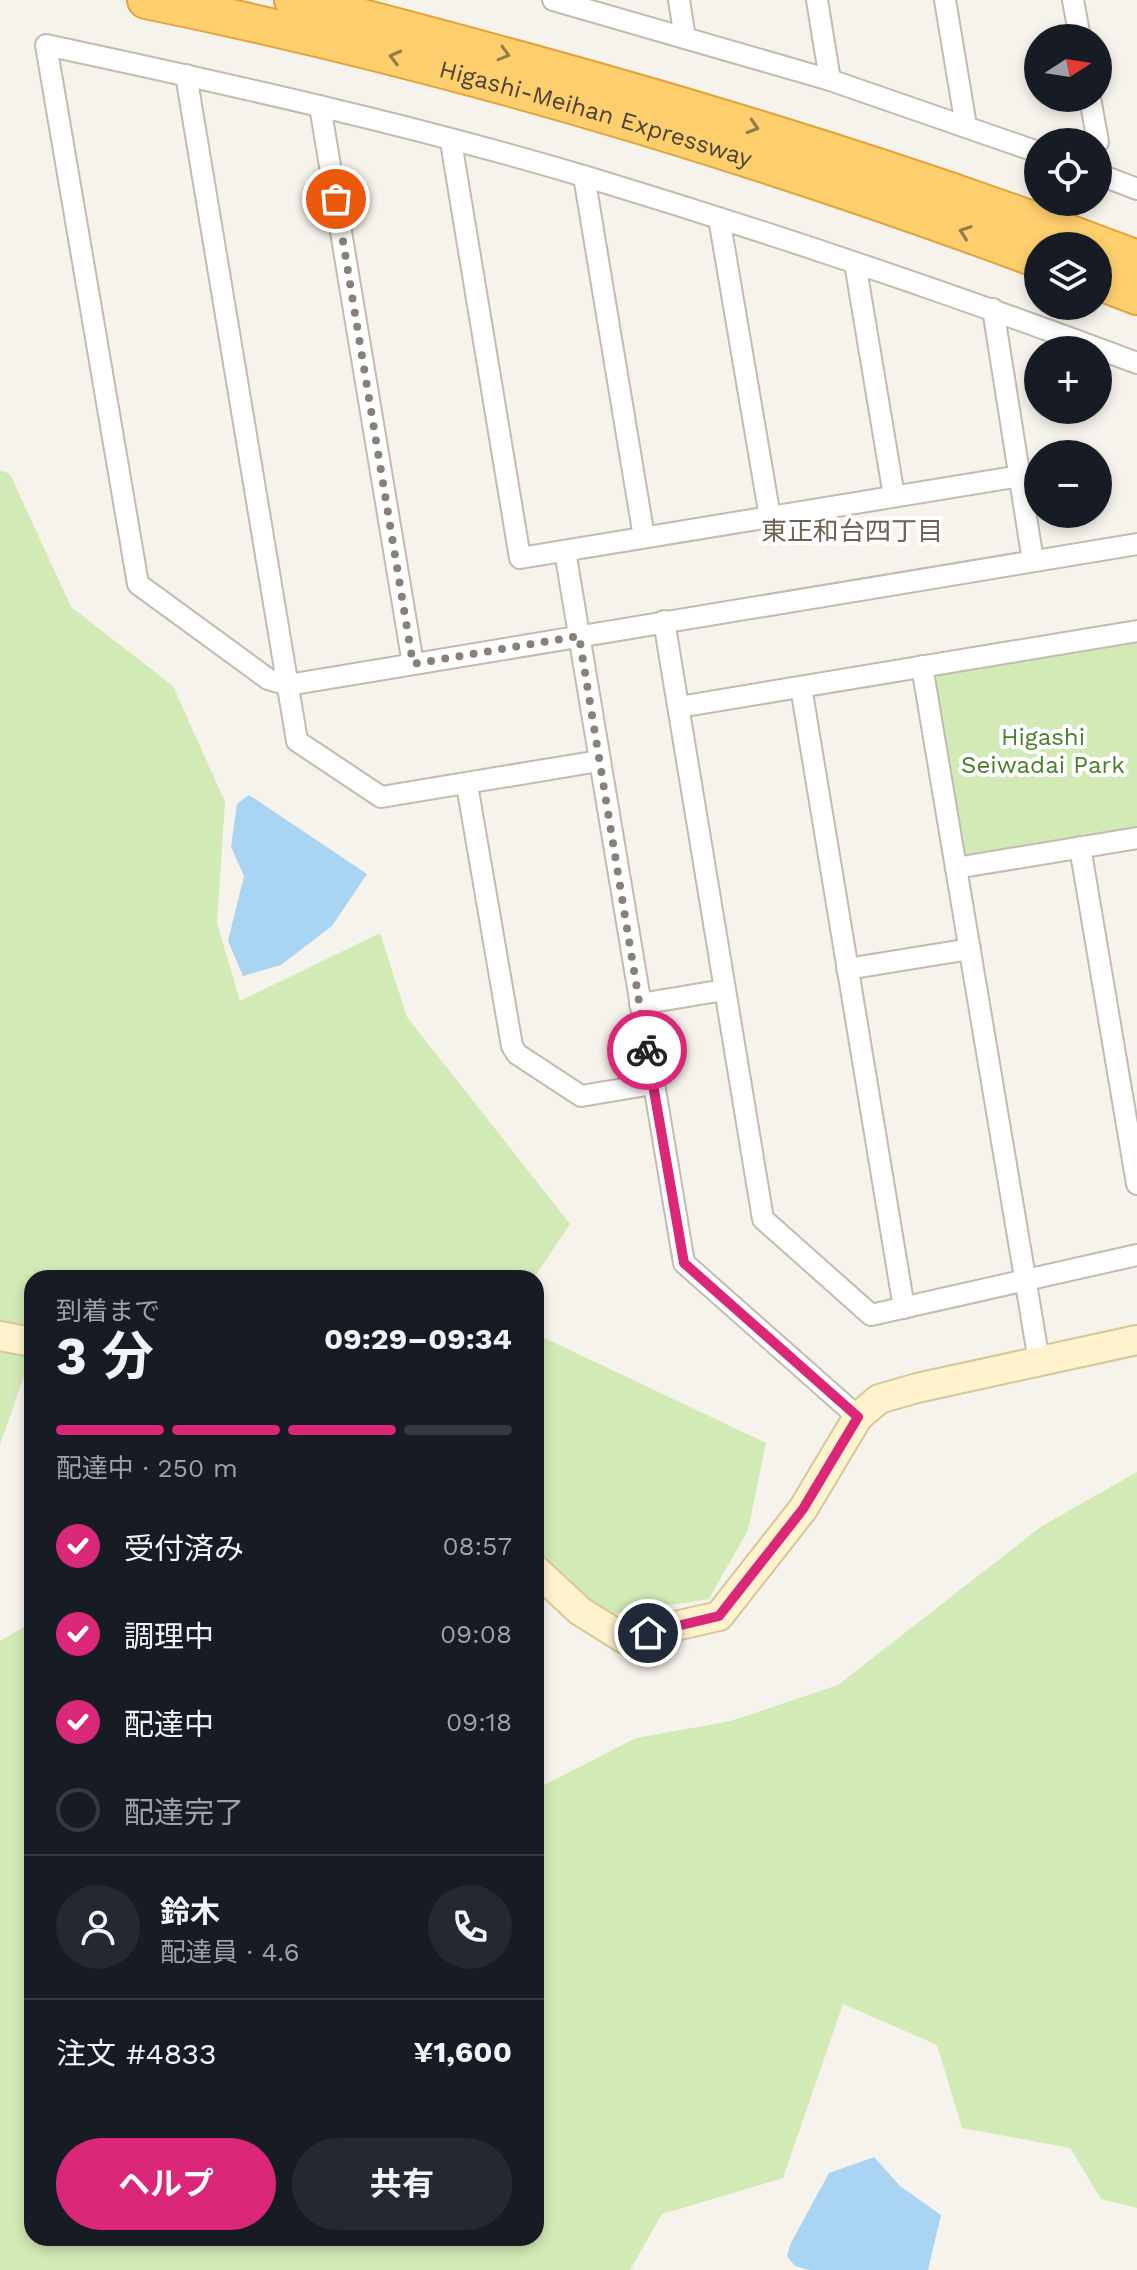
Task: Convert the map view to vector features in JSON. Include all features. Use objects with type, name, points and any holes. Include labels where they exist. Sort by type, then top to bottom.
[{"type":"highway","name":"Higashi-Meihan Expressway","points":[[146,0],[242,19],[485,79],[668,132],[878,199],[1024,254]]},
{"type":"highway","name":"Higashi-Meihan Expressway","points":[[293,0],[491,51],[674,103],[887,169],[1137,259]]},
{"type":"highway","points":[[1112,286],[1137,296]]},
{"type":"street","points":[[553,0],[830,80],[1024,147]]},
{"type":"street","points":[[679,0],[685,38]]},
{"type":"street","points":[[817,0],[830,80]]},
{"type":"street","points":[[945,0],[966,126]]},
{"type":"street","points":[[1073,0],[1077,24]]},
{"type":"street","points":[[1137,363],[993,309],[584,176],[320,106],[46,45],[138,584],[268,679],[288,685],[1137,544]]},
{"type":"street","points":[[186,75],[297,741],[381,797],[599,761]]},
{"type":"street","points":[[320,106],[413,664]]},
{"type":"street","points":[[451,142],[520,558],[1020,476]]},
{"type":"street","points":[[584,176],[644,537]]},
{"type":"street","points":[[1112,179],[1137,189]]},
{"type":"street","points":[[719,218],[770,517]]},
{"type":"street","points":[[855,263],[894,496]]},
{"type":"street","points":[[993,309],[1033,561]]},
{"type":"street","points":[[565,551],[684,1263],[858,1417]]},
{"type":"street","points":[[664,621],[763,1219],[871,1315],[1137,1255]]},
{"type":"street","points":[[679,707],[1137,631]]},
{"type":"street","points":[[922,666],[1039,1361]]},
{"type":"street","points":[[801,687],[904,1308]]},
{"type":"street","points":[[467,785],[512,1046],[517,1054],[581,1096],[653,1084]]},
{"type":"street","points":[[956,868],[1137,838]]},
{"type":"street","points":[[1080,847],[1137,1184]]},
{"type":"street","points":[[847,969],[970,949]]},
{"type":"street","points":[[640,1004],[724,990]]},
{"type":"street","points":[[0,1336],[24,1340]]},
{"type":"street","points":[[544,1577],[580,1611],[623,1638],[719,1616],[803,1509],[858,1417],[879,1399],[1137,1340]]},
{"type":"green space","points":[[0,470],[10,474],[71,607],[173,686],[225,802],[217,923],[240,1001],[380,933],[407,1017],[570,1224],[539,1270],[24,1270],[24,1376],[0,1445]]},
{"type":"green space","name":"Higashi Seiwadai Park","points":[[1137,639],[1137,830],[968,859],[963,853],[932,679],[937,672]]},
{"type":"green space","points":[[544,1338],[766,1443],[748,1530],[709,1599],[608,1615],[544,1556]]},
{"type":"green space","points":[[1137,1472],[1137,2208],[1101,2199],[1070,2148],[962,2128],[937,2045],[843,2004],[783,2178],[662,2214],[630,2270],[0,2270],[0,1641],[24,1627],[24,2246],[544,2246],[544,1785],[636,1738],[731,1721],[838,1685],[1042,1526]]},
{"type":"water","points":[[249,795],[367,874],[332,926],[281,965],[243,976],[228,941],[244,876],[231,847],[237,804]]},
{"type":"water","points":[[874,2157],[900,2186],[941,2215],[928,2270],[810,2270],[795,2266],[787,2256],[791,2243],[829,2173]]},
{"type":"way so far","points":[[336,199],[413,664],[579,636],[647,1050]]},
{"type":"district","name":"東正和台四丁目","points":[[852,531]]},
{"type":"route","points":[[647,1050],[684,1263],[858,1417],[803,1509],[719,1616],[648,1633]]}]
